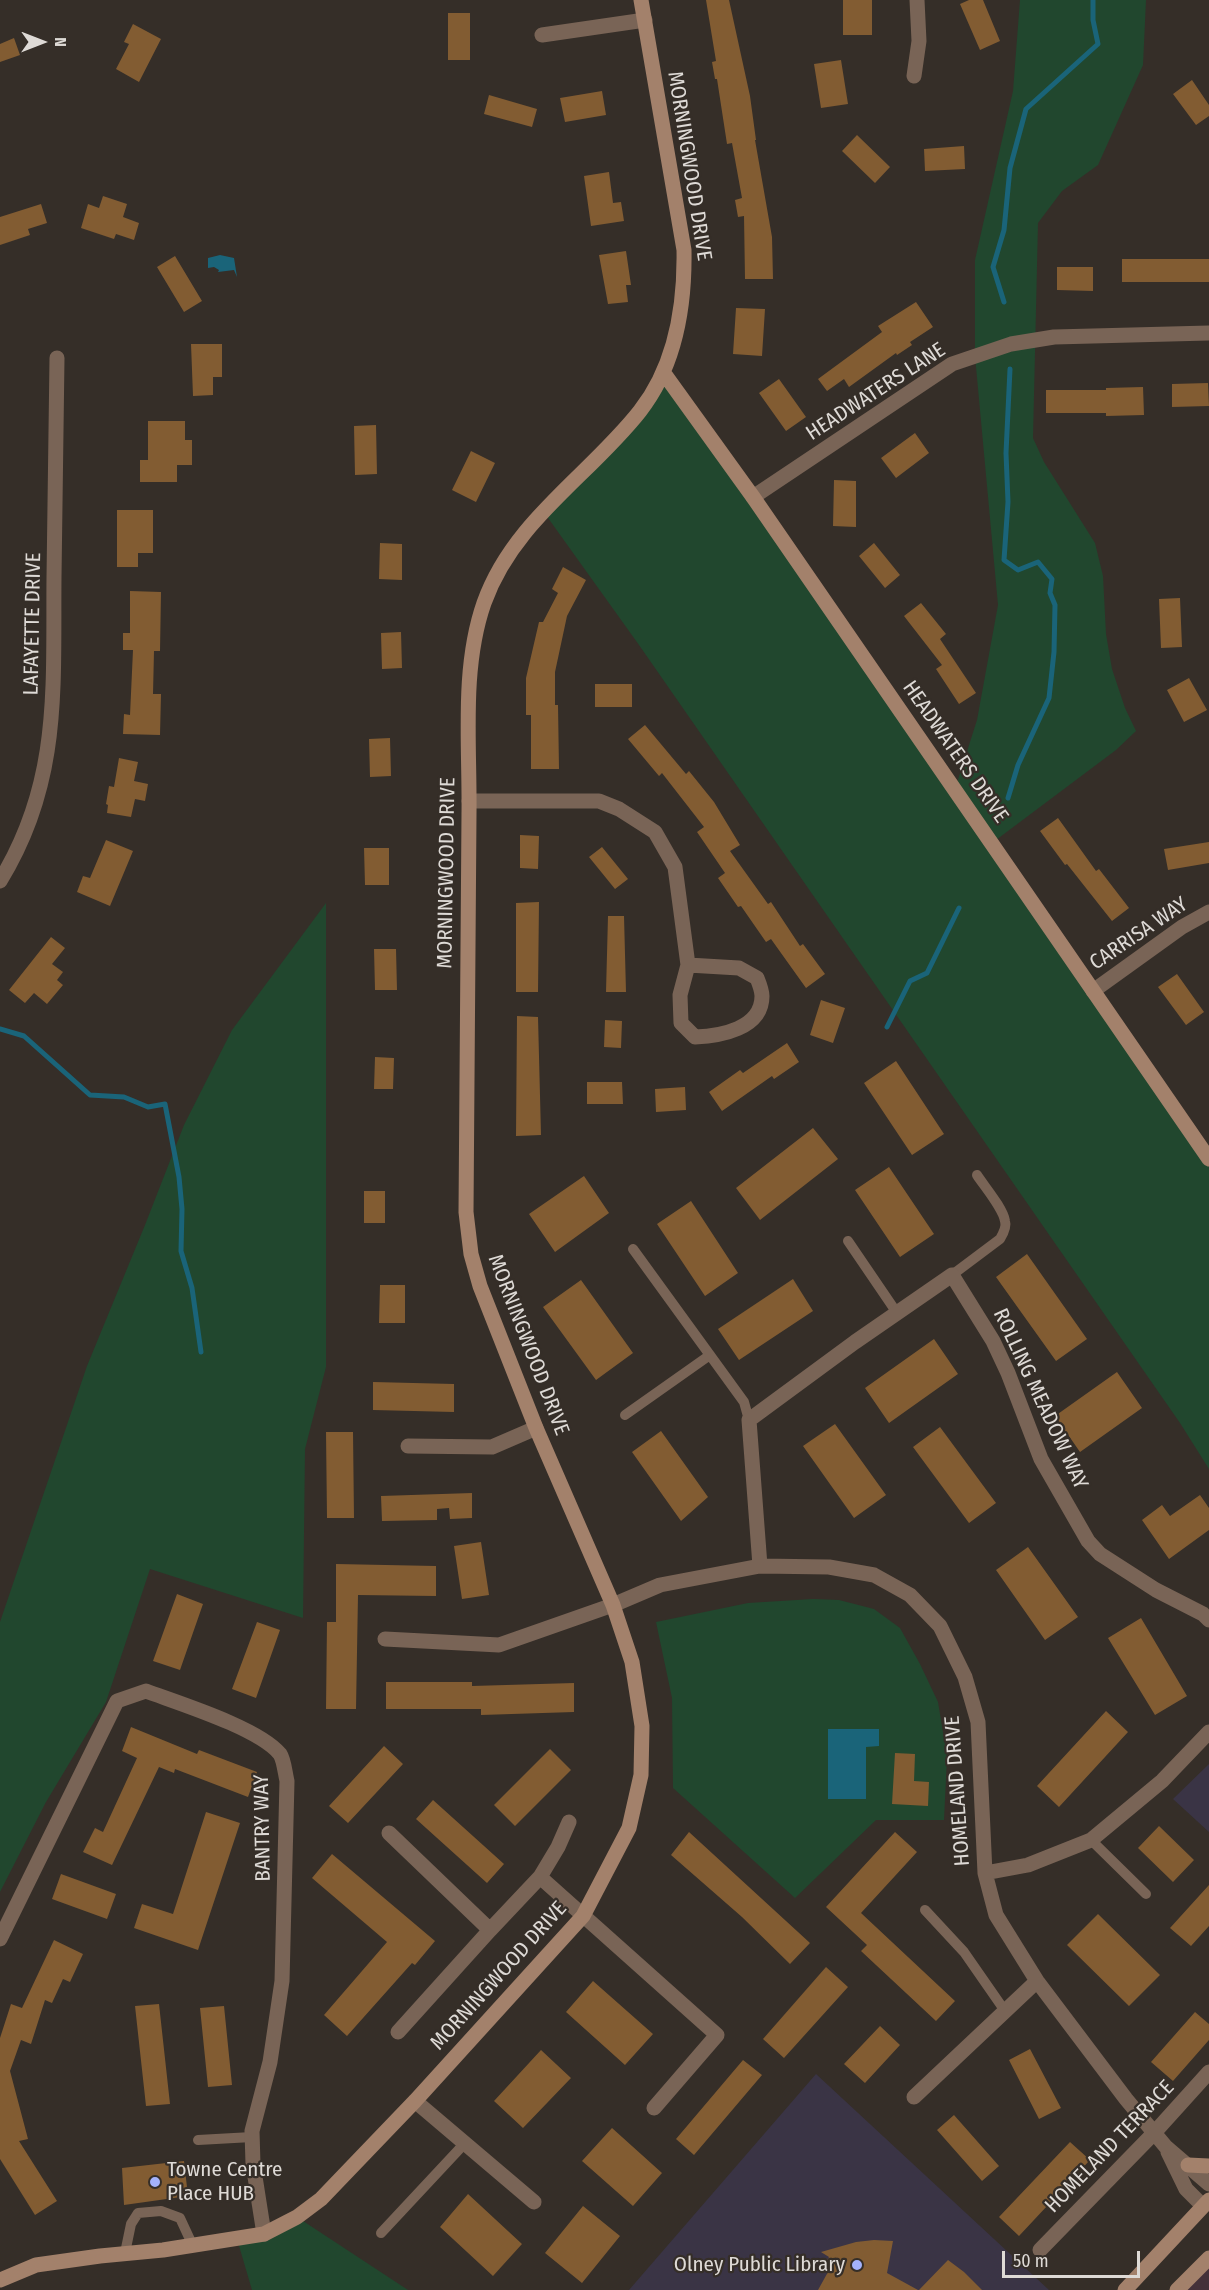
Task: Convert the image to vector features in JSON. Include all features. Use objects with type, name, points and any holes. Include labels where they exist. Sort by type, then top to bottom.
[{"type":"street","name":"MORNINGWOOD DRIVE","points":[[0,2280],[36,2265],[193,2246],[264,2234],[297,2217],[321,2199],[416,2101],[583,1916],[629,1828],[641,1775],[642,1726],[634,1673],[613,1605],[537,1428],[480,1286],[471,1254],[466,1212],[469,701],[480,619],[492,584],[504,561],[531,525],[635,417],[663,372],[674,343],[682,310],[685,280],[684,250],[641,0]]},
{"type":"street","points":[[914,76],[919,41],[917,0]]},
{"type":"street","points":[[542,35],[645,20]]},
{"type":"street","name":"HEADWATERS LANE","points":[[753,497],[952,364],[1011,344],[1054,337],[1209,333]]},
{"type":"street","name":"LAFAYETTE DRIVE","points":[[0,881],[23,839],[36,805],[45,773],[53,712],[57,358]]},
{"type":"street","name":"HEADWATERS DRIVE","points":[[663,372],[753,497],[1209,1159]]},
{"type":"street","points":[[469,801],[599,801],[619,808],[655,832],[675,867],[688,965],[680,995],[681,1023],[695,1037],[718,1036],[744,1025],[757,1016],[762,997],[757,978],[739,968],[688,965]]},
{"type":"street","name":"CARRISA WAY","points":[[1093,991],[1182,927],[1209,912]]},
{"type":"street","points":[[760,1566],[749,1420],[952,1275]]},
{"type":"street","name":"ROLLING MEADOW WAY","points":[[952,1275],[993,1341],[1008,1373],[1041,1459],[1088,1541],[1100,1554],[1156,1590],[1203,1614],[1209,1620]]},
{"type":"street","points":[[408,1446],[492,1447],[537,1428]]},
{"type":"street","name":"HOMELAND DRIVE","points":[[385,1639],[498,1646],[613,1605],[660,1585],[760,1566],[829,1568],[874,1575],[910,1595],[940,1626],[965,1677],[978,1722],[985,1873],[996,1915],[1037,1981],[1154,2133],[1209,2184]]},
{"type":"street","name":"BANTRY WAY","points":[[0,1939],[117,1701],[146,1691],[236,1726],[281,1755],[287,1780],[282,1981],[270,2062],[252,2138],[253,2164],[264,2234]]},
{"type":"street","points":[[985,1873],[1028,1865],[1091,1840],[1162,1781],[1209,1732]]},
{"type":"street","points":[[398,2032],[540,1877],[558,1847],[569,1822]]},
{"type":"street","points":[[389,1833],[490,1930]]},
{"type":"street","points":[[540,1877],[717,2035],[654,2108]]},
{"type":"street","points":[[914,2097],[1037,1981]]},
{"type":"street","name":"HOMELAND TERRACE","points":[[1040,2250],[1154,2133],[1209,2072]]},
{"type":"street","points":[[416,2101],[534,2202]]},
{"type":"street","name":"HOMELAND DRIVE","points":[[1166,2146],[1186,2188],[1207,2206]]},
{"type":"street","points":[[1188,2165],[1209,2166]]},
{"type":"street","points":[[1125,2290],[1207,2206]]},
{"type":"street","points":[[1182,2285],[1209,2258]]},
{"type":"street","points":[[1182,2285],[1209,2270]]},
{"type":"lane","points":[[952,1275],[1000,1239],[1004,1231],[1006,1221],[977,1175]]},
{"type":"lane","points":[[848,1241],[897,1313]]},
{"type":"lane","points":[[633,1249],[744,1402],[749,1420]]},
{"type":"lane","points":[[625,1415],[710,1355]]},
{"type":"lane","points":[[1091,1840],[1146,1894]]},
{"type":"lane","points":[[925,1910],[964,1952],[1005,2011]]},
{"type":"lane","points":[[198,2140],[252,2138]]},
{"type":"lane","points":[[381,2233],[465,2143]]},
{"type":"lane","points":[[125,2253],[131,2224],[138,2213],[161,2211],[180,2218],[193,2246]]},
{"type":"shaded area","points":[[1209,1764],[1209,1832],[1173,1799]]},
{"type":"shaded area","points":[[816,2074],[1049,2290],[629,2290]]},
{"type":"shaded area","points":[[1209,2260],[1209,2290],[1181,2290]]},
{"type":"green space","points":[[1020,0],[1146,0],[1143,65],[1098,165],[1062,191],[1038,223],[1033,438],[1044,462],[1095,543],[1103,576],[1106,634],[1112,669],[1125,708],[1136,731],[1116,750],[992,843],[1209,1159],[1209,1469],[1180,1423],[639,645],[543,511],[615,439],[663,372],[955,789],[977,720],[998,605],[975,356],[975,260],[1013,91]]},
{"type":"green space","points":[[326,903],[326,1367],[305,1449],[303,1618],[150,1569],[106,1702],[46,1802],[0,1892],[0,1622],[87,1366],[184,1125],[232,1030]]},
{"type":"green space","points":[[813,1599],[839,1600],[874,1609],[900,1628],[938,1702],[947,1757],[944,1820],[876,1820],[795,1898],[673,1788],[672,1698],[656,1622],[748,1603]]},
{"type":"green space","points":[[297,2217],[408,2290],[252,2290],[237,2239]]},
{"type":"water","points":[[220,255],[234,258],[237,277],[234,270],[218,272],[219,270],[214,267],[208,268],[208,258]]},
{"type":"water","points":[[828,1729],[879,1729],[879,1746],[866,1747],[866,1799],[828,1799]]},
{"type":"building","points":[[706,0],[729,0],[750,96],[755,140],[772,237],[773,279],[745,279],[744,216],[738,217],[735,200],[742,198],[732,143],[727,144],[717,79],[715,79],[712,62],[716,61]]},
{"type":"building","points":[[843,0],[872,0],[872,35],[843,35]]},
{"type":"building","points":[[969,0],[983,0],[1000,41],[980,50],[960,4]]},
{"type":"building","points":[[448,13],[470,13],[470,60],[448,60]]},
{"type":"building","points":[[133,24],[161,39],[139,82],[116,69],[129,44],[124,42]]},
{"type":"building","points":[[14,38],[20,55],[0,62],[0,44]]},
{"type":"building","points":[[841,60],[848,104],[821,108],[814,64]]},
{"type":"building","points":[[1192,80],[1209,105],[1209,116],[1196,125],[1173,94]]},
{"type":"building","points":[[602,91],[606,115],[565,122],[560,98]]},
{"type":"building","points":[[489,95],[537,109],[532,127],[484,114]]},
{"type":"building","points":[[857,135],[890,167],[875,183],[842,151]]},
{"type":"building","points":[[964,146],[965,169],[925,171],[924,149]]},
{"type":"building","points":[[609,172],[613,203],[621,202],[624,221],[591,226],[584,176]]},
{"type":"building","points":[[103,196],[127,204],[123,217],[139,223],[134,240],[116,234],[114,239],[81,228],[88,204],[99,208]]},
{"type":"building","points":[[41,204],[47,223],[28,229],[30,235],[0,245],[0,217]]},
{"type":"building","points":[[626,251],[631,285],[626,285],[628,302],[608,304],[599,255]]},
{"type":"building","points":[[175,256],[202,301],[184,312],[157,267]]},
{"type":"building","points":[[1122,259],[1209,259],[1209,282],[1122,282]]},
{"type":"building","points":[[1057,267],[1093,267],[1093,291],[1057,290]]},
{"type":"building","points":[[916,302],[933,327],[910,342],[912,345],[897,355],[896,353],[849,387],[844,379],[827,391],[818,379],[882,332],[878,326]]},
{"type":"building","points":[[736,308],[765,309],[762,356],[733,354]]},
{"type":"building","points":[[191,344],[222,344],[222,377],[213,377],[213,395],[193,396]]},
{"type":"building","points":[[779,379],[806,417],[786,431],[759,393]]},
{"type":"building","points":[[1208,383],[1209,406],[1172,407],[1172,384]]},
{"type":"building","points":[[1143,387],[1144,415],[1046,413],[1046,390],[1106,390],[1106,388]]},
{"type":"building","points":[[148,421],[185,421],[185,440],[192,440],[192,465],[177,465],[177,482],[140,482],[140,460],[148,460]]},
{"type":"building","points":[[376,425],[377,474],[355,475],[354,426]]},
{"type":"building","points":[[915,433],[929,453],[896,478],[881,458]]},
{"type":"building","points":[[471,451],[495,463],[476,502],[452,490]]},
{"type":"building","points":[[834,480],[856,481],[856,527],[833,526]]},
{"type":"building","points":[[117,510],[153,510],[153,553],[138,553],[138,567],[117,567]]},
{"type":"building","points":[[380,543],[402,544],[402,580],[379,579]]},
{"type":"building","points":[[874,543],[900,575],[885,588],[859,556]]},
{"type":"building","points":[[563,567],[586,580],[567,616],[555,672],[559,769],[531,769],[531,715],[526,715],[526,678],[539,622],[543,622],[558,593],[552,589]]},
{"type":"building","points":[[130,591],[161,592],[160,651],[154,651],[153,694],[161,694],[160,735],[123,734],[124,714],[130,715],[133,650],[123,650],[123,633],[130,633]]},
{"type":"building","points":[[1180,598],[1182,647],[1161,648],[1159,599]]},
{"type":"building","points":[[921,603],[946,634],[940,639],[976,693],[959,704],[936,669],[942,665],[904,616]]},
{"type":"building","points":[[401,632],[402,668],[382,669],[381,633]]},
{"type":"building","points":[[1189,678],[1207,710],[1184,722],[1167,690]]},
{"type":"building","points":[[595,684],[632,684],[632,707],[595,707]]},
{"type":"building","points":[[645,725],[686,774],[689,771],[714,802],[740,845],[730,851],[768,904],[771,902],[800,946],[803,944],[825,974],[806,988],[771,939],[766,942],[718,878],[725,873],[697,832],[704,827],[662,773],[659,776],[628,739]]},
{"type":"building","points":[[390,738],[391,776],[370,777],[369,739]]},
{"type":"building","points":[[119,758],[138,762],[134,781],[148,784],[145,801],[135,799],[131,817],[107,813],[109,786],[114,787]]},
{"type":"building","points":[[1058,818],[1096,871],[1099,869],[1129,908],[1112,921],[1040,831]]},
{"type":"building","points":[[520,835],[539,836],[538,869],[520,868]]},
{"type":"building","points":[[106,840],[133,851],[110,906],[77,892],[83,876],[90,878]]},
{"type":"building","points":[[1209,842],[1209,863],[1168,870],[1164,849]]},
{"type":"building","points":[[602,847],[628,879],[615,889],[589,857]]},
{"type":"building","points":[[364,848],[389,848],[389,885],[365,885]]},
{"type":"building","points":[[539,902],[538,992],[516,992],[516,903]]},
{"type":"building","points":[[608,916],[624,916],[626,992],[606,992]]},
{"type":"building","points":[[51,937],[65,948],[52,964],[63,972],[57,980],[63,985],[47,1004],[34,993],[25,1003],[9,990]]},
{"type":"building","points":[[374,949],[396,949],[397,990],[375,990]]},
{"type":"building","points":[[1177,974],[1204,1012],[1186,1025],[1158,987]]},
{"type":"building","points":[[821,1000],[845,1008],[833,1043],[810,1035]]},
{"type":"building","points":[[517,1016],[538,1017],[541,1135],[516,1136]]},
{"type":"building","points":[[605,1020],[622,1021],[621,1048],[604,1047]]},
{"type":"building","points":[[787,1043],[799,1062],[774,1079],[772,1076],[722,1111],[709,1092],[740,1070],[743,1073]]},
{"type":"building","points":[[375,1057],[394,1058],[393,1089],[374,1089]]},
{"type":"building","points":[[896,1061],[944,1134],[912,1155],[864,1083]]},
{"type":"building","points":[[587,1082],[622,1082],[623,1104],[587,1104]]},
{"type":"building","points":[[685,1087],[686,1110],[656,1112],[655,1089]]},
{"type":"building","points":[[813,1128],[838,1159],[760,1220],[736,1188]]},
{"type":"building","points":[[889,1167],[934,1234],[900,1257],[855,1190]]},
{"type":"building","points":[[584,1176],[609,1213],[555,1252],[529,1214]]},
{"type":"building","points":[[364,1191],[385,1191],[385,1223],[364,1223]]},
{"type":"building","points":[[691,1201],[738,1273],[705,1296],[657,1224]]},
{"type":"building","points":[[1027,1254],[1087,1339],[1056,1361],[996,1277]]},
{"type":"building","points":[[793,1279],[813,1311],[739,1360],[718,1329]]},
{"type":"building","points":[[581,1280],[633,1353],[596,1380],[543,1307]]},
{"type":"building","points":[[380,1285],[405,1285],[405,1323],[379,1323]]},
{"type":"building","points":[[934,1339],[958,1374],[889,1423],[865,1388]]},
{"type":"building","points":[[1117,1372],[1142,1408],[1080,1452],[1055,1416]]},
{"type":"building","points":[[373,1382],[454,1384],[454,1412],[373,1410]]},
{"type":"building","points":[[835,1424],[886,1495],[854,1518],[803,1446]]},
{"type":"building","points":[[940,1427],[996,1503],[969,1523],[913,1447]]},
{"type":"building","points":[[661,1431],[708,1497],[681,1521],[632,1452]]},
{"type":"building","points":[[326,1432],[353,1432],[354,1518],[327,1518]]},
{"type":"building","points":[[472,1493],[472,1518],[450,1519],[449,1508],[437,1509],[437,1520],[382,1521],[381,1496]]},
{"type":"building","points":[[1200,1495],[1209,1508],[1209,1530],[1169,1559],[1142,1520],[1162,1505],[1170,1516]]},
{"type":"building","points":[[481,1542],[489,1595],[462,1599],[454,1546]]},
{"type":"building","points":[[1028,1547],[1078,1617],[1045,1640],[996,1570]]},
{"type":"building","points":[[336,1564],[436,1566],[436,1596],[358,1595],[356,1709],[326,1709],[327,1622],[336,1622]]},
{"type":"building","points":[[177,1594],[203,1604],[180,1670],[153,1661]]},
{"type":"building","points":[[1141,1618],[1187,1696],[1155,1715],[1108,1638]]},
{"type":"building","points":[[257,1622],[280,1630],[256,1698],[232,1689]]},
{"type":"building","points":[[386,1682],[472,1682],[472,1686],[574,1683],[574,1712],[481,1715],[481,1709],[386,1709]]},
{"type":"building","points":[[1106,1711],[1128,1732],[1059,1807],[1037,1786]]},
{"type":"building","points":[[131,1727],[197,1754],[199,1750],[257,1772],[248,1797],[175,1769],[174,1773],[159,1767],[112,1865],[83,1852],[95,1828],[103,1832],[137,1758],[122,1751]]},
{"type":"building","points":[[384,1746],[403,1764],[348,1823],[329,1806]]},
{"type":"building","points":[[550,1749],[571,1770],[515,1826],[494,1805]]},
{"type":"building","points":[[895,1753],[915,1754],[914,1781],[929,1782],[928,1806],[892,1804]]},
{"type":"building","points":[[433,1800],[504,1864],[487,1883],[416,1819]]},
{"type":"building","points":[[206,1812],[240,1823],[198,1950],[134,1928],[142,1904],[173,1914]]},
{"type":"building","points":[[1159,1826],[1194,1860],[1173,1882],[1138,1848]]},
{"type":"building","points":[[689,1832],[810,1943],[790,1964],[742,1917],[671,1855]]},
{"type":"building","points":[[895,1832],[917,1852],[861,1913],[955,2001],[936,2021],[861,1951],[867,1945],[826,1907]]},
{"type":"building","points":[[332,1854],[435,1941],[415,1965],[412,1963],[347,2036],[324,2015],[387,1942],[312,1878]]},
{"type":"building","points":[[61,1874],[116,1894],[107,1919],[52,1899]]},
{"type":"building","points":[[1209,1885],[1209,1926],[1191,1946],[1170,1928]]},
{"type":"building","points":[[1098,1914],[1160,1975],[1129,2006],[1067,1945]]},
{"type":"building","points":[[54,1940],[83,1954],[70,1982],[63,1979],[52,2003],[45,2000],[31,2044],[21,2040],[10,2071],[28,2139],[19,2141],[57,2201],[35,2215],[0,2159],[0,2038],[11,2004],[22,2008]]},
{"type":"building","points":[[826,1967],[848,1987],[784,2058],[763,2039]]},
{"type":"building","points":[[593,1981],[653,2034],[625,2065],[566,2012]]},
{"type":"building","points":[[159,2004],[170,2104],[146,2106],[135,2006]]},
{"type":"building","points":[[224,2006],[232,2085],[208,2087],[200,2008]]},
{"type":"building","points":[[1195,2012],[1209,2024],[1209,2040],[1173,2081],[1151,2062]]},
{"type":"building","points":[[880,2026],[900,2045],[865,2083],[844,2064]]},
{"type":"building","points":[[1030,2049],[1061,2108],[1039,2119],[1009,2060]]},
{"type":"building","points":[[541,2050],[571,2078],[523,2128],[494,2101]]},
{"type":"building","points":[[743,2060],[762,2075],[694,2155],[676,2139]]},
{"type":"building","points":[[954,2115],[999,2166],[982,2181],[937,2130]]},
{"type":"building","points":[[612,2128],[662,2173],[633,2206],[582,2161]]},
{"type":"building","points":[[1070,2142],[1090,2160],[1019,2236],[999,2217]]},
{"type":"building","name":"Towne Centre Place HUB","points":[[184,2161],[188,2196],[124,2205],[122,2168]]},
{"type":"building","points":[[468,2194],[522,2244],[493,2276],[440,2227]]},
{"type":"building","points":[[583,2206],[620,2236],[582,2283],[545,2253]]},
{"type":"building","name":"Olney Public Library","points":[[893,2241],[887,2273],[918,2290],[818,2290],[828,2272],[822,2269],[829,2257],[821,2252],[856,2242]]},
{"type":"building","points":[[948,2260],[964,2272],[982,2290],[919,2290]]},
{"type":"waterway","points":[[1004,302],[993,267],[1004,230],[1010,168],[1026,109],[1098,44],[1093,20],[1093,0]]},
{"type":"waterway","points":[[1008,798],[1018,765],[1049,698],[1054,652],[1055,605],[1050,593],[1052,579],[1038,562],[1018,570],[1004,560],[1008,502],[1006,453],[1010,369]]},
{"type":"waterway","points":[[887,1027],[910,981],[927,973],[959,908]]},
{"type":"waterway","points":[[0,1029],[24,1036],[90,1095],[124,1097],[148,1107],[165,1104],[179,1177],[182,1209],[181,1251],[192,1288],[201,1352]]},
{"type":"place","name":"Towne Centre Place HUB","points":[[155,2182]]},
{"type":"place","name":"Olney Public Library","points":[[857,2265]]}]
